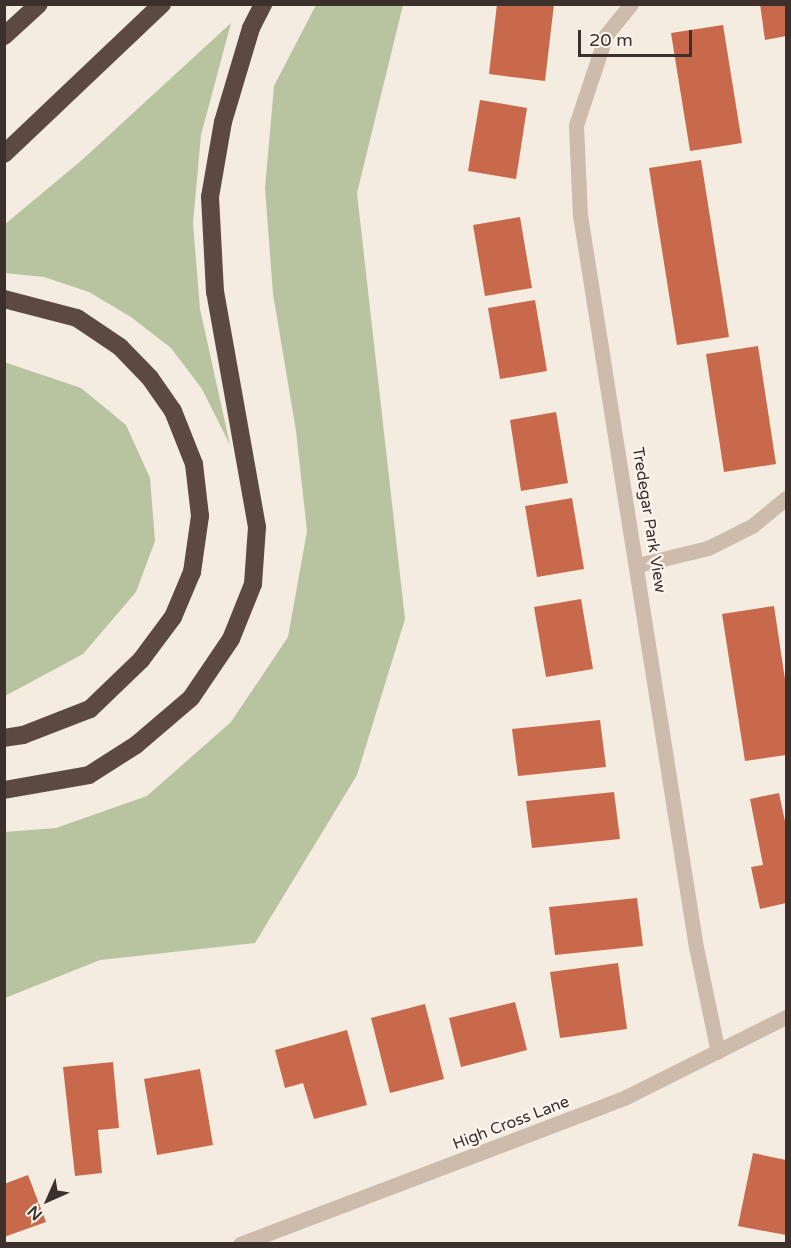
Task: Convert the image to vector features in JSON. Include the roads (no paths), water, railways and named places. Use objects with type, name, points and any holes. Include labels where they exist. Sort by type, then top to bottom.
[{"type":"highway","points":[[4,36],[39,4]]},
{"type":"highway","points":[[4,154],[162,4]]},
{"type":"highway","points":[[4,790],[89,775],[136,746],[190,698],[231,639],[253,584],[257,527],[215,292],[210,197],[223,122],[251,28],[263,4]]},
{"type":"highway","points":[[4,299],[77,318],[120,347],[150,378],[173,411],[194,464],[200,516],[192,572],[173,617],[141,660],[90,709],[23,735],[4,738]]},
{"type":"street","name":"Tredegar Park View","points":[[630,4],[606,35],[576,125],[580,215],[638,565],[696,947],[718,1052]]},
{"type":"street","points":[[638,565],[708,548],[752,526],[786,498]]},
{"type":"street","name":"High Cross Lane","points":[[240,1244],[626,1098],[786,1017]]}]
